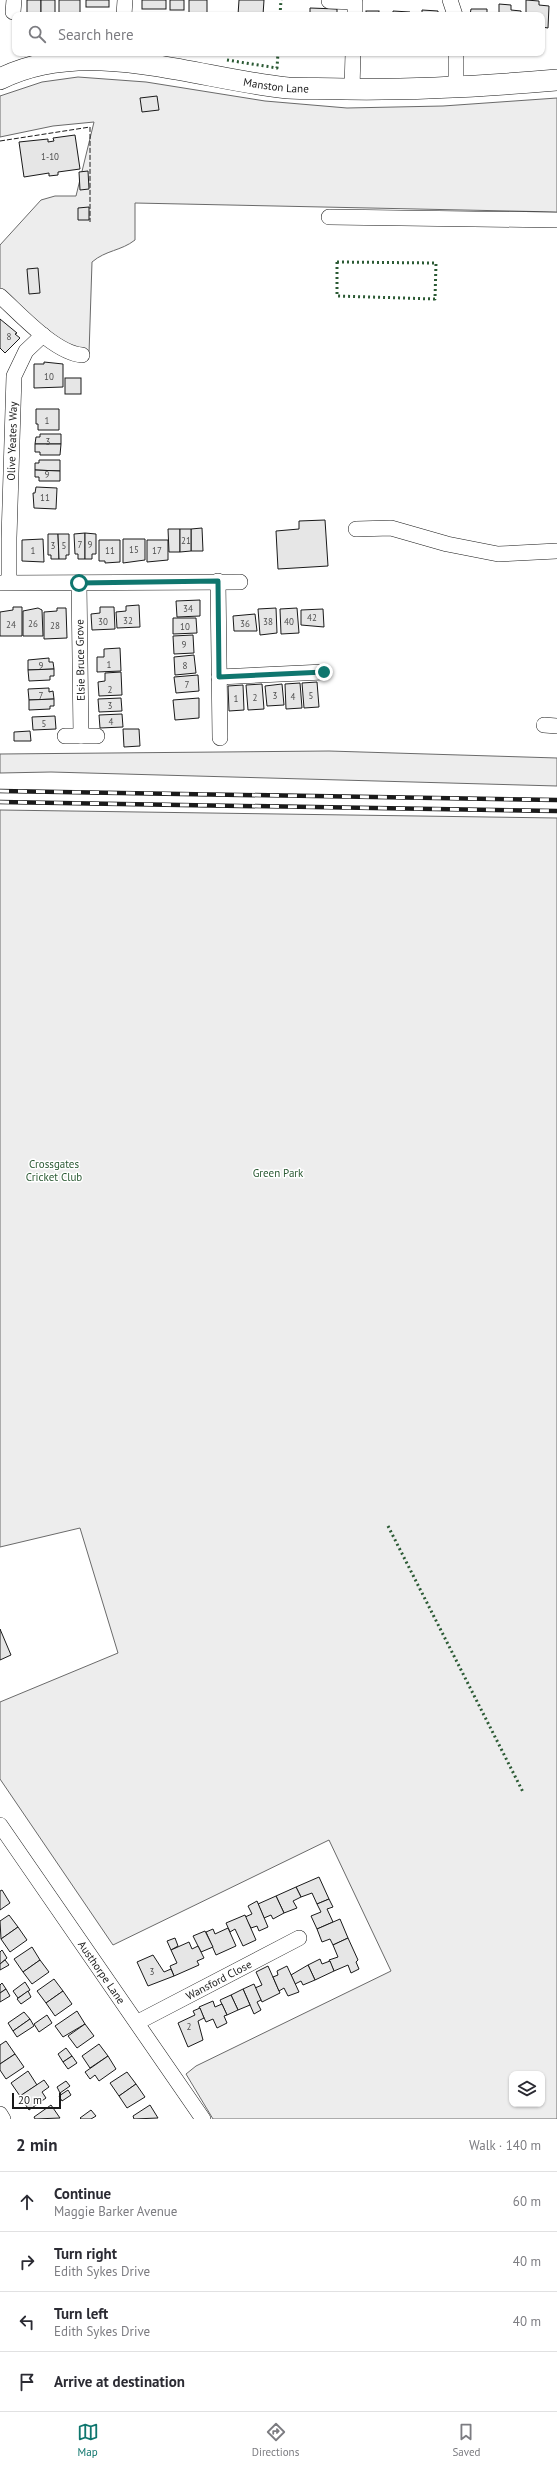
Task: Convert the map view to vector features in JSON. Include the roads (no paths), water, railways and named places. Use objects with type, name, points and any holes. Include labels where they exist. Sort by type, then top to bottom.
[{"type":"street","points":[[124,12],[125,0]]},
{"type":"street","points":[[450,0],[454,12]]},
{"type":"street","points":[[329,1],[355,2],[355,12]]},
{"type":"street","points":[[352,89],[353,56]]},
{"type":"street","points":[[456,56],[456,86]]},
{"type":"street","name":"Manston Lane","points":[[0,79],[43,64],[88,59],[126,58],[289,88],[352,89],[456,86],[557,80]]},
{"type":"street","points":[[329,217],[557,220]]},
{"type":"street","points":[[0,296],[43,335],[74,354],[82,355]]},
{"type":"street","name":"Olive Yeates Way","points":[[5,583],[14,376],[26,351],[43,335]]},
{"type":"street","points":[[356,529],[391,528],[447,544],[498,554],[557,551]]},
{"type":"street","points":[[218,581],[220,738]]},
{"type":"street","points":[[5,583],[240,582]]},
{"type":"street","name":"Elsie Bruce Grove","points":[[79,583],[81,736]]},
{"type":"street","points":[[219,677],[324,672]]},
{"type":"street","points":[[65,736],[97,736]]},
{"type":"street","name":"Austhorpe Lane","points":[[0,1825],[138,2022],[203,2119]]},
{"type":"street","name":"Wansford Close","points":[[138,2022],[299,1938]]},
{"type":"street","points":[[0,2114],[3,2119]]},
{"type":"railway","points":[[0,791],[557,800]]},
{"type":"railway","points":[[0,802],[557,811]]},
{"type":"park label","name":"Crossgates Cricket Club","points":[[54,1170]]},
{"type":"park label","name":"Green Park","points":[[278,1173]]}]
